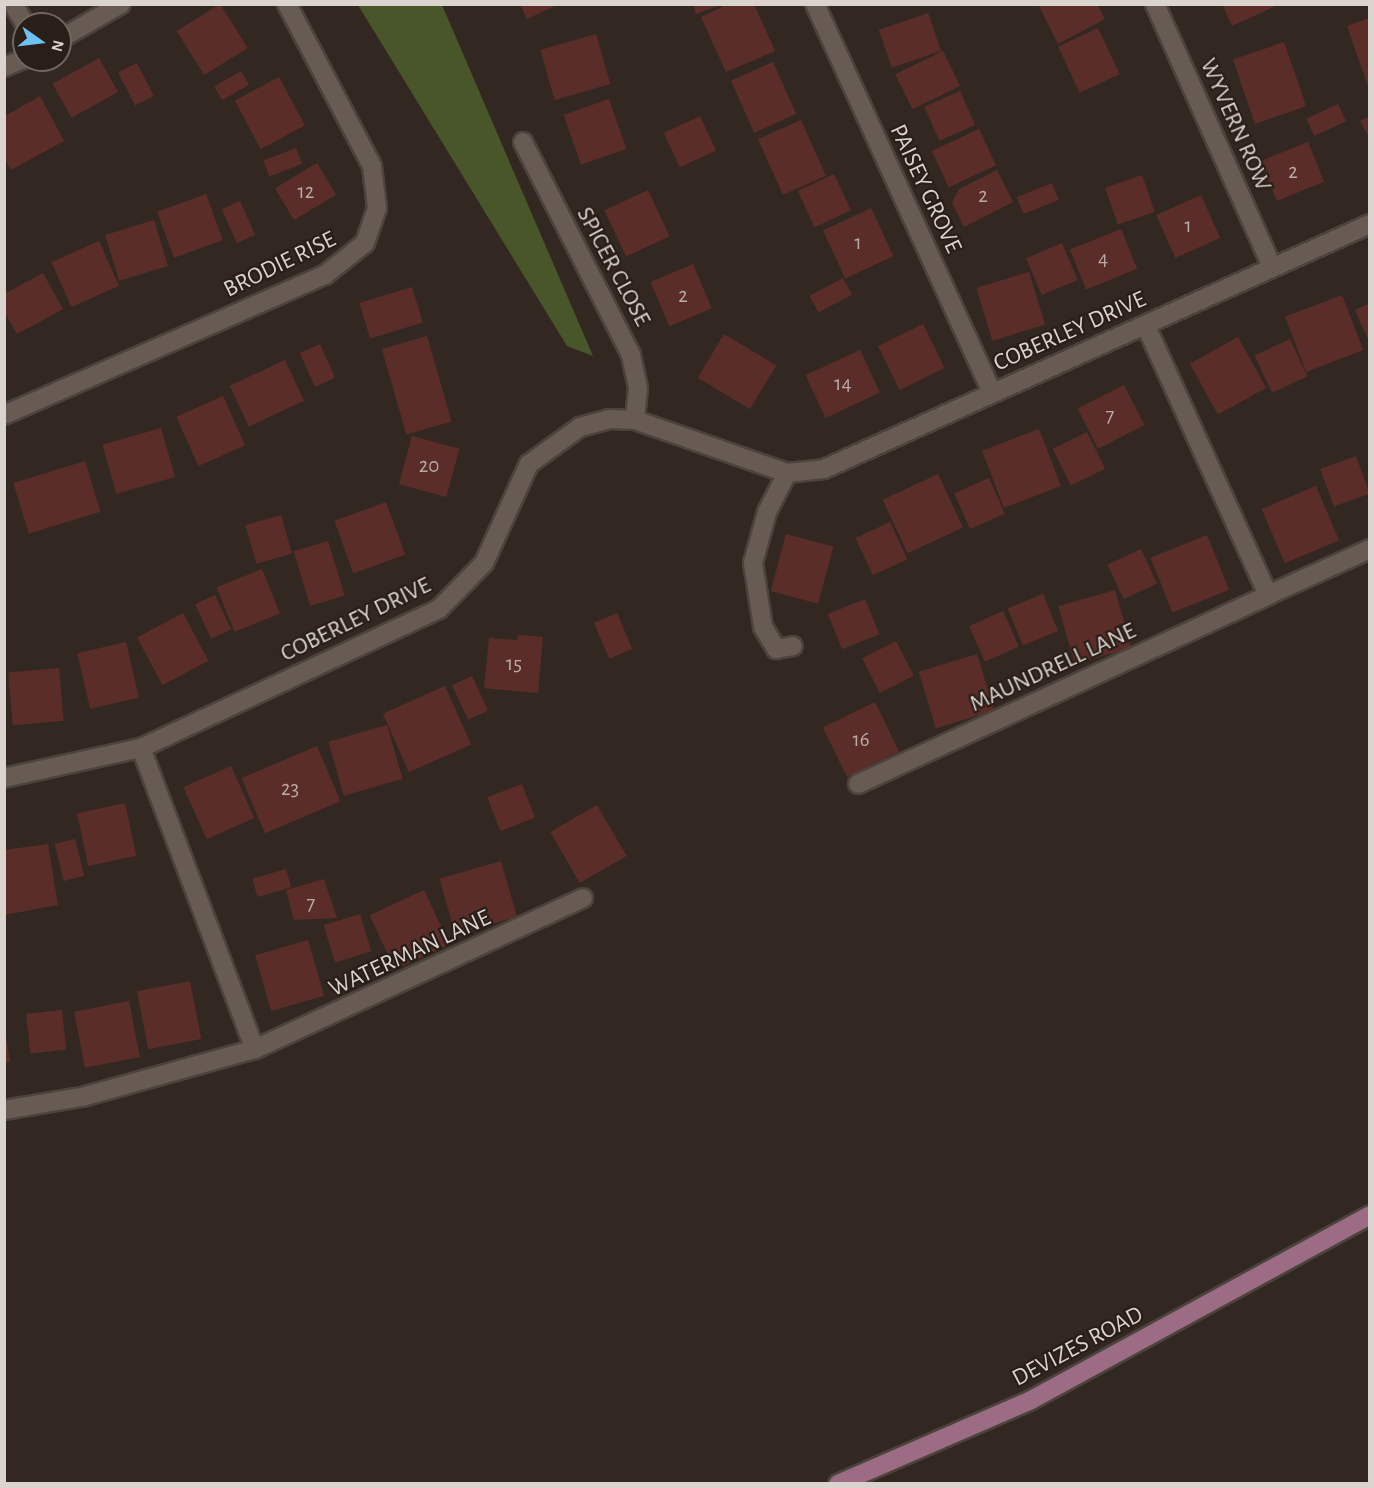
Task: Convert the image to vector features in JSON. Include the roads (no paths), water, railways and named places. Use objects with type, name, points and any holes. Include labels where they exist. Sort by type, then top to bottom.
[{"type":"main road","name":"DEVIZES ROAD","points":[[838,1484],[1031,1400],[1370,1215]]},
{"type":"street","points":[[72,32],[121,4]]},
{"type":"street","name":"BRODIE RISE","points":[[4,415],[325,275],[365,243],[377,208],[372,166],[286,4]]},
{"type":"street","name":"PAISEY GROVE","points":[[815,4],[992,392]]},
{"type":"street","name":"WYVERN ROW","points":[[1155,4],[1271,265]]},
{"type":"street","name":"SPICER CLOSE","points":[[523,142],[631,355],[638,388],[635,420]]},
{"type":"street","name":"COBERLEY DRIVE","points":[[4,778],[141,748],[439,609],[483,563],[516,485],[545,448],[601,420],[635,420],[787,473],[842,463],[992,392],[1146,326],[1271,265],[1370,224]]},
{"type":"street","points":[[1146,326],[1268,595]]},
{"type":"street","points":[[787,473],[767,512],[753,563],[763,627],[776,649],[793,646]]},
{"type":"street","name":"MAUNDRELL LANE","points":[[858,784],[1370,549]]},
{"type":"street","points":[[141,748],[255,1049]]},
{"type":"street","name":"WATERMAN LANE","points":[[4,1110],[82,1097],[255,1049],[584,898]]}]
